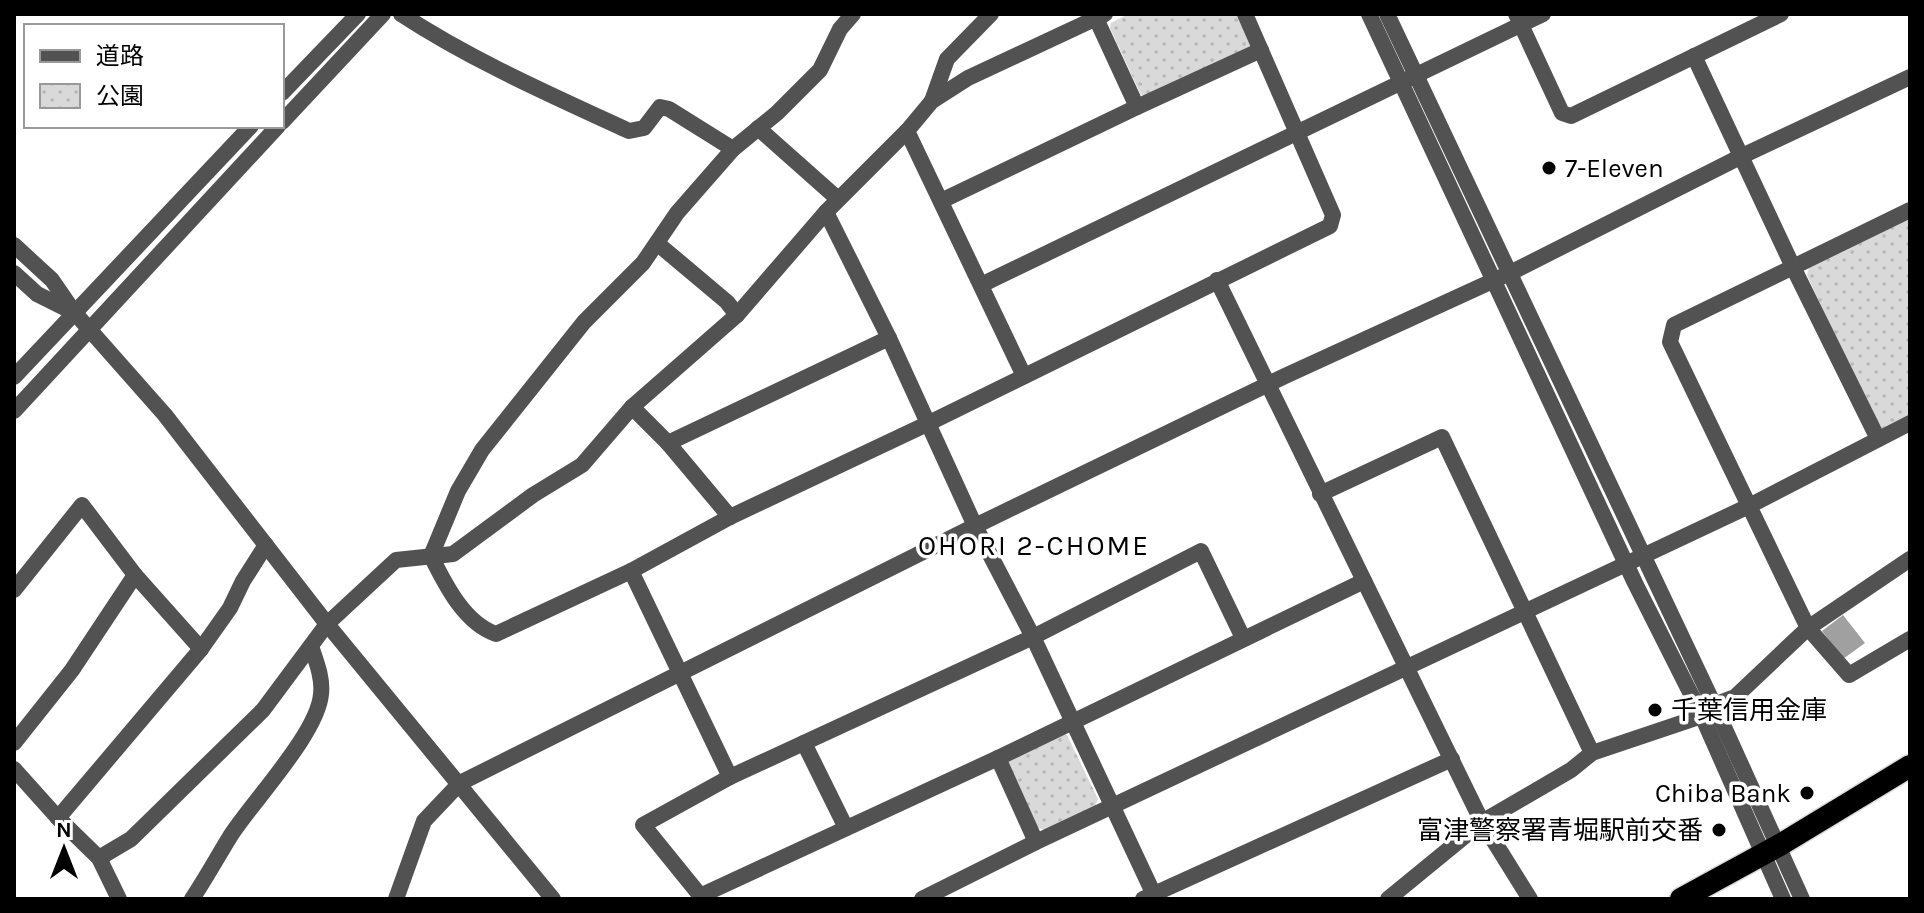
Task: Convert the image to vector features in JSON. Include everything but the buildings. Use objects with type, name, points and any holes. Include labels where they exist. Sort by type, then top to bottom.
[{"type":"highway","points":[[1681,899],[1770,851],[1910,766]]},
{"type":"street","points":[[284,91],[358,14]]},
{"type":"street","points":[[284,120],[383,14]]},
{"type":"street","points":[[401,14],[439,39],[502,72],[629,131],[644,128],[660,107],[669,109],[733,149]]},
{"type":"street","points":[[853,14],[840,29],[820,70],[733,149],[677,213],[643,263],[584,322],[482,450],[458,491],[431,556],[444,584],[481,629],[496,634],[631,571],[730,517],[1330,226],[1333,220],[1245,14]]},
{"type":"street","points":[[932,101],[947,59],[991,14]]},
{"type":"street","points":[[1369,14],[1408,78],[1510,273],[1643,556],[1770,851],[1783,899]]},
{"type":"street","points":[[1387,14],[1408,78],[1493,280],[1626,564],[1708,711]]},
{"type":"street","points":[[981,285],[1408,78],[1518,19],[1543,14]]},
{"type":"street","points":[[1518,19],[1562,113],[1571,116],[1781,14]]},
{"type":"street","points":[[99,858],[131,839],[263,710],[327,624],[396,560],[453,554],[533,495],[582,465],[632,407],[737,315],[826,212],[907,131],[932,101],[968,78],[1098,15],[1137,107]]},
{"type":"street","points":[[941,201],[1261,50]]},
{"type":"street","points":[[1694,56],[1878,439]]},
{"type":"street","points":[[398,898],[424,821],[460,783],[975,526],[1267,384],[1510,273],[1740,157],[1910,77]]},
{"type":"street","points":[[14,377],[249,128]]},
{"type":"street","points":[[14,411],[276,128]]},
{"type":"street","points":[[758,128],[838,199]]},
{"type":"street","points":[[907,131],[1024,376]]},
{"type":"street","points":[[1910,210],[1674,325],[1670,342],[1808,628],[1849,675],[1910,639]]},
{"type":"street","points":[[826,212],[889,338],[975,526],[1033,637],[1114,807],[1150,897],[1452,759]]},
{"type":"street","points":[[658,244],[727,302],[737,315]]},
{"type":"street","points":[[14,245],[52,280],[74,312],[165,415],[327,624],[553,899]]},
{"type":"street","points":[[14,273],[37,294],[74,312]]},
{"type":"street","points":[[1217,280],[1482,822],[1530,899]]},
{"type":"street","points":[[668,443],[889,338]]},
{"type":"street","points":[[632,407],[668,443],[730,517]]},
{"type":"street","points":[[922,899],[1036,842],[1749,506],[1910,423]]},
{"type":"street","points":[[1320,494],[1442,437],[1592,753]]},
{"type":"street","points":[[14,590],[82,505],[135,575],[201,649]]},
{"type":"street","points":[[58,818],[201,649],[230,608],[266,545]]},
{"type":"street","points":[[1243,638],[1201,551],[1033,637],[730,777],[643,825],[701,897],[1364,581]]},
{"type":"street","points":[[1388,899],[1482,822],[1571,770],[1592,753],[1708,711],[1735,697],[1808,628],[1910,559]]},
{"type":"street","points":[[631,571],[730,777]]},
{"type":"street","points":[[14,743],[72,670],[135,575]]},
{"type":"street","points":[[192,899],[232,834],[281,769],[310,723],[321,697],[320,675],[311,646]]},
{"type":"street","points":[[804,743],[846,828]]},
{"type":"street","points":[[998,758],[1036,842]]},
{"type":"street","points":[[14,769],[99,858],[119,899]]},
{"type":"street","points":[[1770,851],[1802,899]]},
{"type":"green space","points":[[1128,14],[1237,14],[1251,43],[1248,51],[1148,96],[1141,95],[1110,28],[1111,23]]},
{"type":"green space","points":[[1910,219],[1910,417],[1884,430],[1878,428],[1807,275],[1809,268]]},
{"type":"green space","points":[[1061,732],[1067,735],[1098,799],[1095,807],[1044,830],[1036,827],[1007,764],[1008,758]]},
{"type":"shaded area","points":[[1843,615],[1865,643],[1843,659],[1822,631]]},
{"type":"place","name":"7-Eleven","points":[[1549,168]]},
{"type":"place","name":"千葉信用金庫","points":[[1655,710]]},
{"type":"place","name":"Chiba Bank","points":[[1807,793]]},
{"type":"place","name":"富津警察署青堀駅前交番","points":[[1719,830]]},
{"type":"district","name":"OHORI 2-CHOME","points":[[1034,545]]}]
